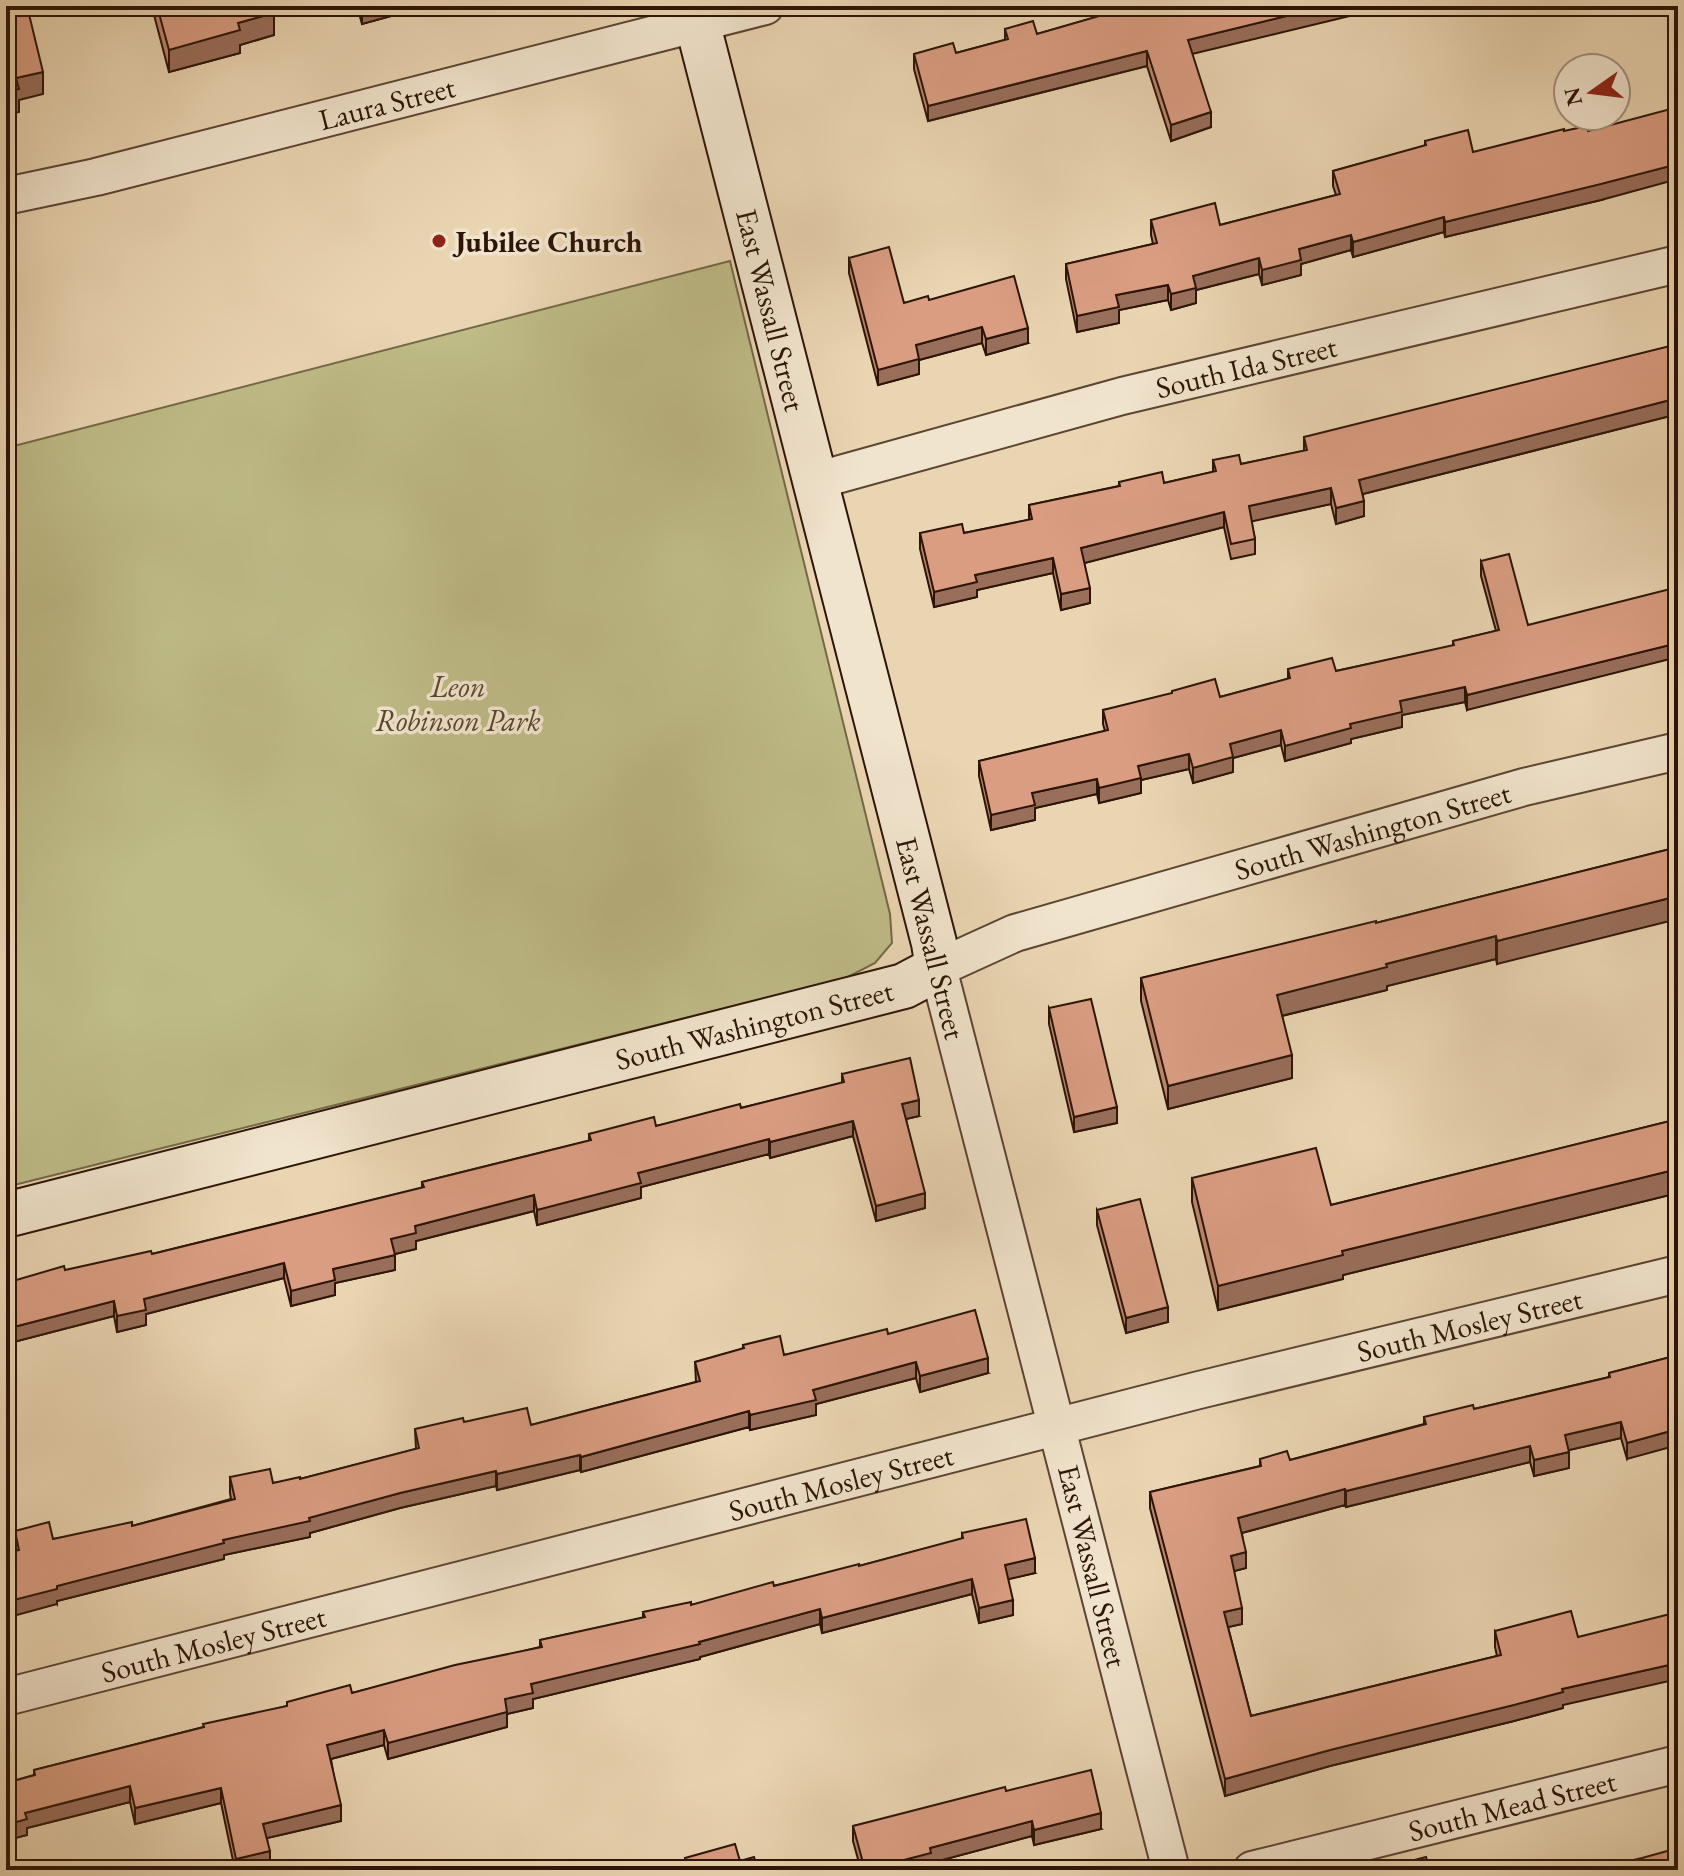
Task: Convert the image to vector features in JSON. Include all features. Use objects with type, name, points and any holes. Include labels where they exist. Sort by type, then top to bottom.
[{"type":"street","name":"Laura Street","points":[[6,196],[96,177],[695,14],[765,6]]},
{"type":"street","name":"East Wassall Street","points":[[695,14],[1171,1870]]},
{"type":"street","name":"South Ida Street","points":[[815,481],[1122,396],[1678,264]]},
{"type":"street","name":"South Washington Street","points":[[6,1215],[904,986],[1015,933],[1524,787],[1678,751]]},
{"type":"street","name":"South Mosley Street","points":[[6,1697],[1057,1426],[1678,1274]]},
{"type":"street","name":"South Mead Street","points":[[1252,1870],[1678,1764]]},
{"type":"green space","name":"Leon Robinson Park","points":[[730,261],[890,914],[892,943],[875,963],[846,978],[14,1185],[6,1154],[6,448]]},
{"type":"building","points":[[6,6],[27,6],[43,72],[16,78],[19,89],[6,92]]},
{"type":"building","points":[[157,6],[273,6],[274,13],[238,23],[240,30],[169,50]]},
{"type":"building","points":[[1327,6],[1188,40],[1211,112],[1171,125],[1147,51],[928,106],[914,54],[953,43],[956,53],[1008,39],[1005,29],[1033,21],[1037,34],[1099,16],[1097,8]]},
{"type":"building","points":[[1678,107],[1678,164],[1445,222],[1444,217],[1353,242],[1351,235],[1299,249],[1301,260],[1262,270],[1259,258],[1193,276],[1196,288],[1171,294],[1168,285],[1116,295],[1119,307],[1077,316],[1066,264],[1157,243],[1151,220],[1215,203],[1220,225],[1340,194],[1333,171],[1468,130],[1473,152],[1552,132],[1632,132],[1632,119]]},
{"type":"building","points":[[889,247],[904,303],[928,296],[929,300],[1014,276],[1028,328],[986,339],[982,327],[916,345],[919,359],[878,370],[849,258]]},
{"type":"building","points":[[1678,344],[1678,398],[1359,480],[1364,501],[1336,508],[1331,488],[1249,506],[1255,539],[1231,544],[1224,512],[1081,548],[1090,588],[1061,594],[1053,558],[975,575],[977,582],[934,592],[920,533],[962,524],[964,533],[1032,519],[1029,505],[1120,486],[1119,482],[1162,472],[1164,483],[1216,471],[1213,460],[1239,455],[1241,464],[1307,450],[1304,437]]},
{"type":"building","points":[[1509,554],[1528,625],[1678,587],[1678,643],[1467,695],[1465,687],[1400,701],[1402,712],[1350,724],[1351,728],[1285,746],[1281,730],[1230,744],[1233,757],[1193,768],[1189,754],[1138,766],[1141,778],[1099,788],[1097,779],[1032,793],[1035,805],[991,815],[979,761],[1108,730],[1103,710],[1215,679],[1220,697],[1290,678],[1288,669],[1332,658],[1336,671],[1454,645],[1453,641],[1499,630],[1481,561]]},
{"type":"building","points":[[1678,847],[1678,896],[1497,941],[1496,936],[1277,995],[1292,1055],[1168,1086],[1141,978]]},
{"type":"building","points":[[1091,999],[1117,1107],[1074,1117],[1049,1008]]},
{"type":"building","points":[[910,1058],[919,1100],[902,1104],[925,1193],[876,1206],[853,1121],[638,1173],[641,1183],[537,1210],[534,1195],[415,1226],[416,1233],[391,1239],[395,1255],[333,1269],[335,1280],[291,1291],[284,1263],[144,1299],[146,1310],[117,1316],[114,1301],[6,1329],[6,1283],[64,1266],[65,1270],[151,1251],[152,1254],[424,1187],[422,1182],[591,1140],[589,1134],[654,1117],[656,1126],[740,1104],[741,1108],[844,1082],[842,1074]]},
{"type":"building","points":[[1678,1119],[1678,1169],[1342,1251],[1343,1255],[1218,1286],[1192,1178],[1316,1148],[1331,1205]]},
{"type":"building","points":[[1140,1199],[1168,1307],[1126,1318],[1097,1210]]},
{"type":"building","points":[[975,1310],[988,1358],[920,1376],[916,1362],[813,1390],[816,1400],[750,1415],[749,1411],[581,1457],[497,1474],[496,1471],[400,1493],[309,1518],[310,1521],[223,1540],[224,1543],[6,1602],[6,1553],[19,1550],[15,1531],[49,1522],[53,1539],[132,1522],[132,1526],[235,1499],[230,1477],[270,1469],[273,1483],[300,1479],[419,1448],[415,1429],[527,1408],[531,1425],[700,1381],[695,1362],[744,1348],[743,1345],[780,1336],[784,1355],[887,1329],[888,1334]]},
{"type":"building","points":[[1678,1355],[1678,1429],[1627,1443],[1621,1422],[1565,1435],[1569,1452],[1534,1460],[1530,1446],[1345,1489],[1238,1518],[1246,1552],[1231,1556],[1242,1608],[1224,1612],[1251,1716],[1501,1655],[1495,1631],[1571,1611],[1578,1637],[1678,1612],[1678,1663],[1562,1689],[1563,1692],[1225,1779],[1150,1492],[1261,1466],[1260,1459],[1287,1451],[1290,1460],[1426,1424],[1424,1417],[1473,1405],[1474,1409],[1610,1377],[1609,1373]]},
{"type":"building","points":[[1026,1519],[1035,1558],[1005,1565],[1013,1600],[979,1608],[972,1579],[822,1618],[820,1609],[700,1644],[531,1684],[533,1693],[505,1699],[507,1712],[388,1743],[384,1730],[327,1745],[341,1805],[263,1824],[270,1851],[236,1859],[221,1788],[135,1808],[130,1786],[25,1813],[27,1819],[6,1825],[6,1783],[35,1775],[34,1770],[204,1727],[203,1724],[287,1706],[287,1702],[350,1685],[352,1693],[455,1665],[542,1647],[540,1640],[645,1617],[643,1612],[691,1602],[691,1605],[773,1582],[774,1586],[859,1566],[963,1538],[962,1533]]},
{"type":"building","points":[[1091,1770],[1101,1813],[1034,1830],[1032,1821],[930,1848],[931,1853],[865,1870],[853,1826],[1005,1787],[1006,1791]]},
{"type":"building","points":[[735,1844],[740,1861],[754,1857],[758,1870],[688,1870],[685,1858]]},
{"type":"building","points":[[1678,1848],[1678,1870],[1590,1870],[1642,1858]]},
{"type":"building","points":[[1426,1857],[1430,1870],[1405,1870],[1403,1863]]},
{"type":"place","name":"Jubilee Church","points":[[439,241]]}]
